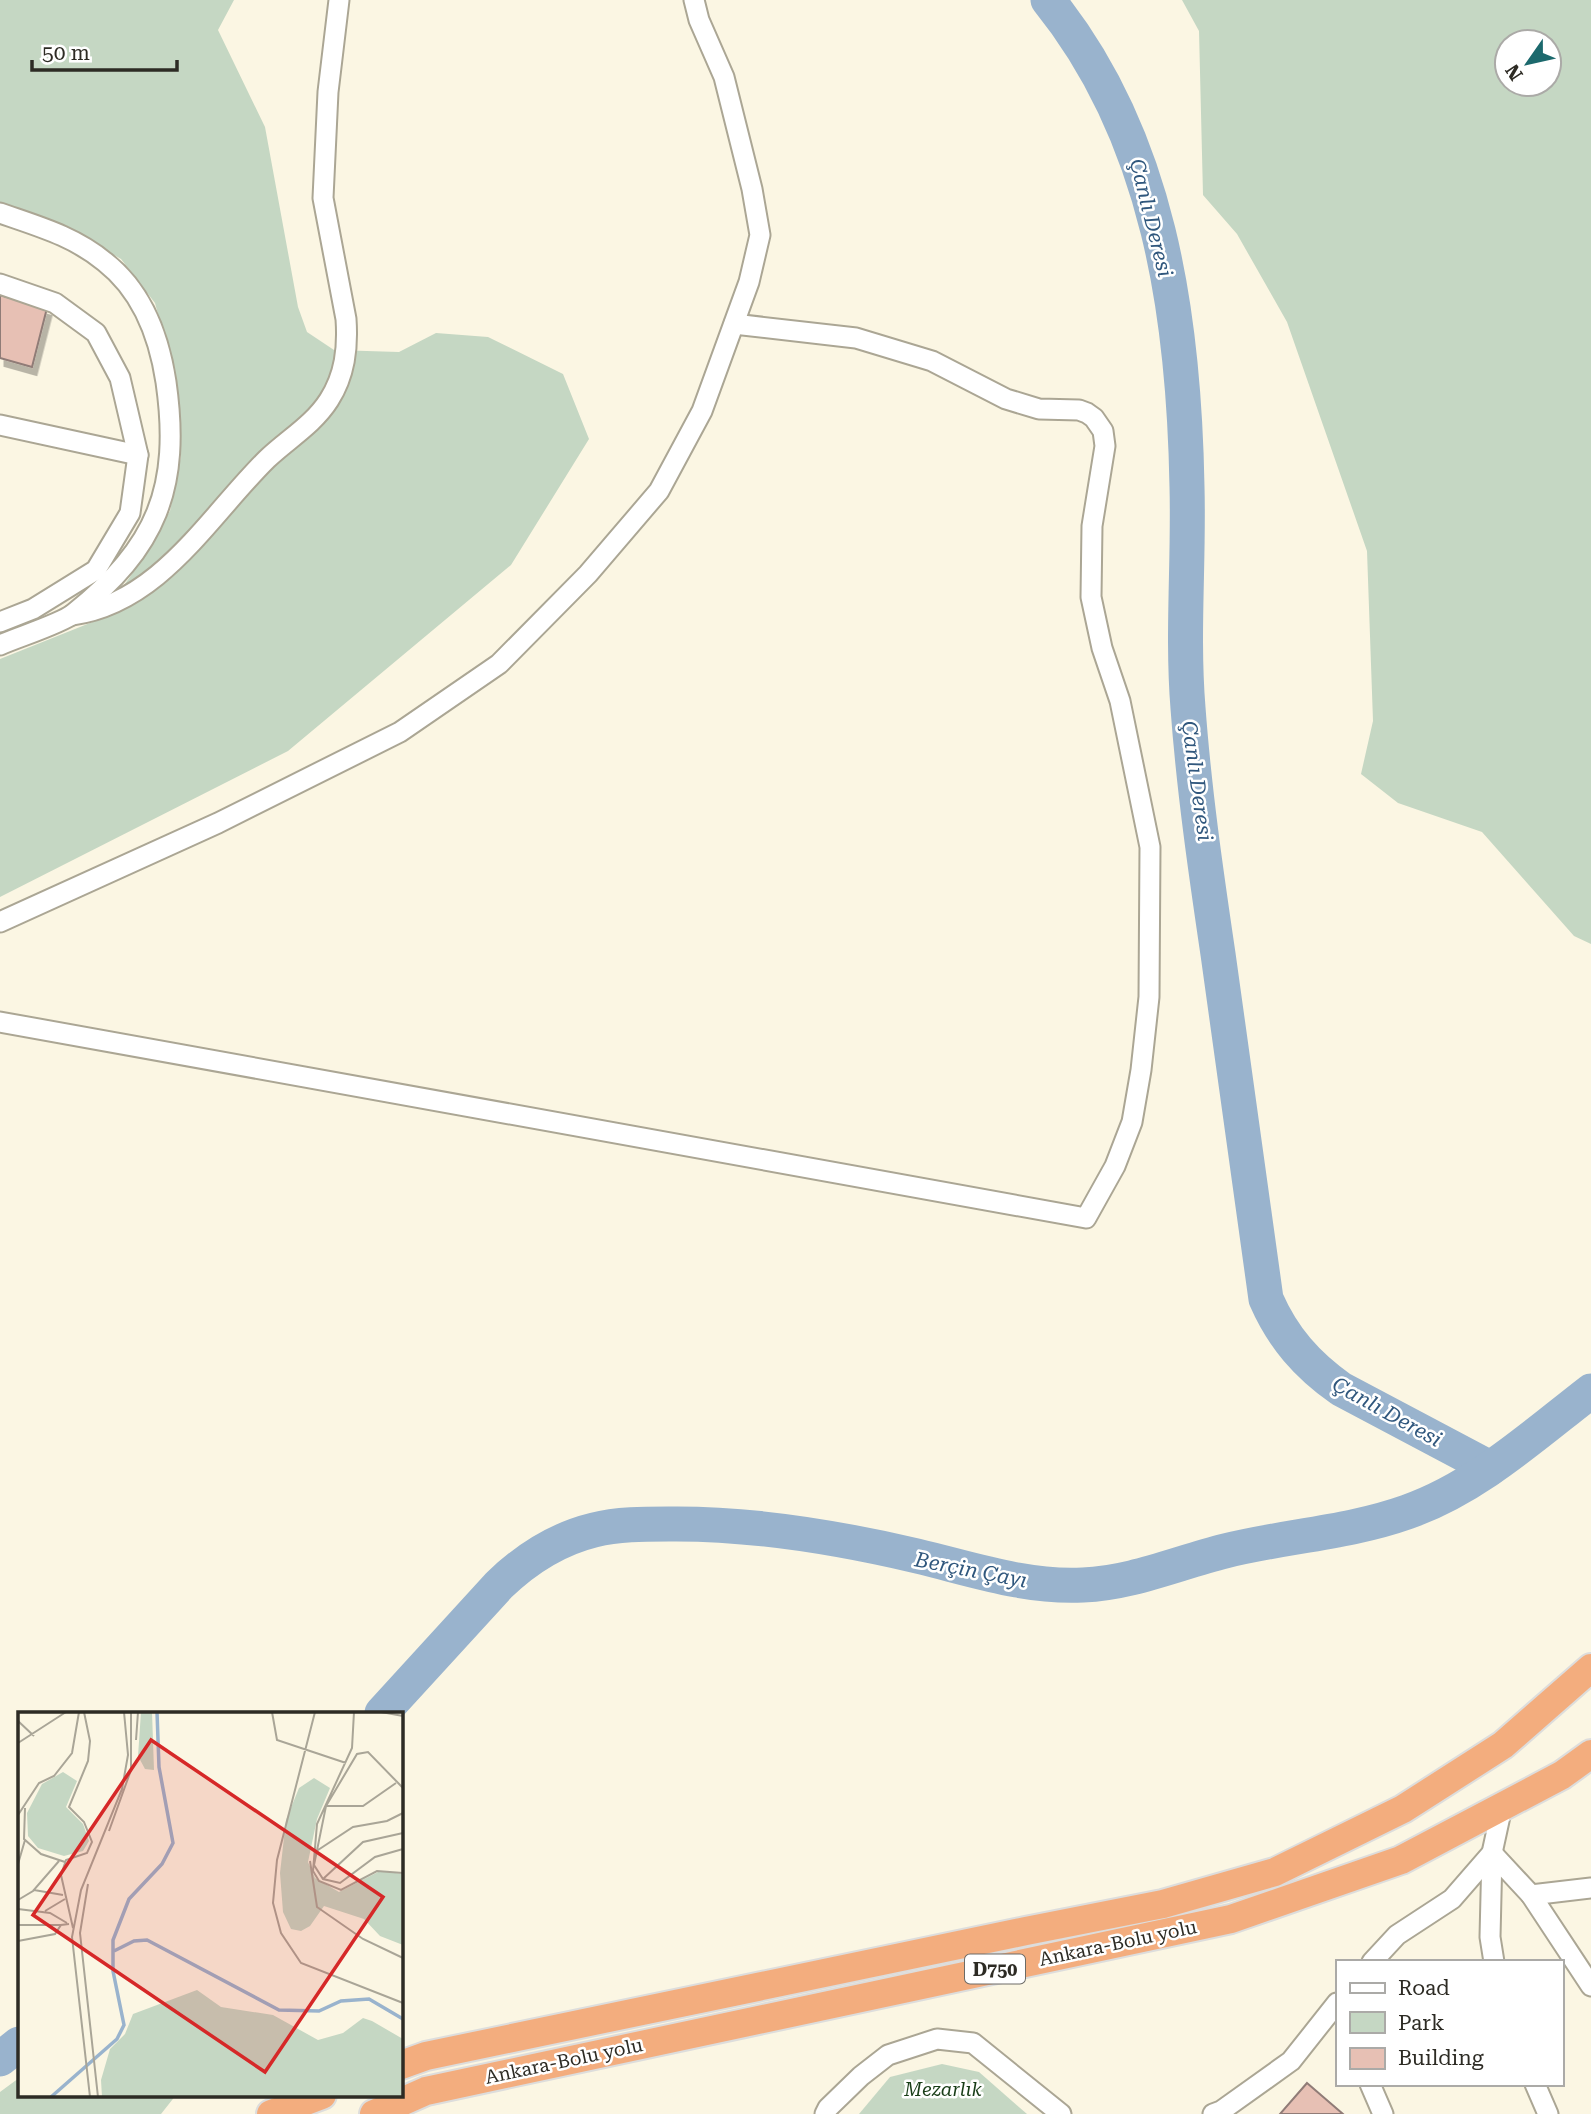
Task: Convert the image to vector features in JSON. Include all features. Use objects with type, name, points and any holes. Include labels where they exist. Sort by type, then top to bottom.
[{"type":"highway","name":"Ankara-Bolu yolu","points":[[402,2065],[426,2056],[1163,1904],[1275,1872],[1403,1809],[1503,1745],[1591,1668]]},
{"type":"highway","name":"Ankara-Bolu yolu","points":[[374,2114],[426,2091],[1231,1919],[1401,1860],[1562,1775],[1591,1754]]},
{"type":"highway","points":[[271,2114],[319,2096]]},
{"type":"street","points":[[0,645],[72,615],[92,612],[136,591],[190,546],[269,457],[319,414],[336,387],[342,371],[347,336],[323,198],[328,92],[339,0]]},
{"type":"street","points":[[0,922],[218,823],[400,732],[499,664],[588,574],[659,491],[702,411],[749,282],[760,235],[752,189],[724,77],[699,20],[694,0]]},
{"type":"street","points":[[0,213],[62,234],[92,252],[122,277],[135,293],[146,314],[155,337],[165,379],[170,469],[158,511],[135,551],[104,587],[72,615]]},
{"type":"street","points":[[0,284],[55,303],[96,333],[120,378],[138,455],[130,513],[96,570],[33,609],[2,619]]},
{"type":"street","points":[[0,1022],[1086,1218],[1115,1166],[1132,1122],[1149,997],[1150,847],[1120,701],[1101,648],[1091,597],[1092,526],[1105,446],[1103,431],[1087,413],[1079,410],[1039,409],[1006,400],[932,361],[856,338],[734,324]]},
{"type":"street","points":[[0,425],[138,455]]},
{"type":"street","points":[[1494,1960],[1490,1937],[1492,1853],[1502,1807]]},
{"type":"street","points":[[1492,1853],[1531,1895],[1591,1986]]},
{"type":"street","points":[[1374,1960],[1397,1935],[1452,1899],[1492,1853]]},
{"type":"street","points":[[1531,1895],[1591,1888]]},
{"type":"street","points":[[1213,2114],[1291,2061],[1336,2007]]},
{"type":"street","points":[[825,2114],[861,2076],[888,2054],[937,2039],[973,2043],[1061,2114]]},
{"type":"street","points":[[1371,2086],[1383,2114]]},
{"type":"street","points":[[1536,2086],[1548,2114]]},
{"type":"green space","points":[[0,0],[234,0],[218,30],[265,127],[298,307],[307,332],[334,350],[399,352],[436,333],[488,337],[563,374],[589,439],[511,565],[288,751],[0,897],[0,659],[100,619],[132,574],[170,511],[181,456],[171,363],[155,303],[121,259],[74,232],[0,204]]},
{"type":"green space","points":[[1182,0],[1591,0],[1591,944],[1574,936],[1482,832],[1398,803],[1361,774],[1373,721],[1367,551],[1287,322],[1237,234],[1203,195],[1199,31]]},
{"type":"green space","name":"Mezarlık","points":[[942,2064],[979,2072],[1027,2114],[859,2114],[890,2077]]},
{"type":"green space","points":[[18,2079],[18,2096],[175,2096],[161,2114],[0,2114],[0,2092]]},
{"type":"building","points":[[0,295],[47,308],[32,367],[0,358]]},
{"type":"building","points":[[1307,2083],[1343,2114],[1280,2114]]},
{"type":"waterway","name":"Çanlı Deresi","points":[[1048,0],[1086,53],[1116,110],[1140,169],[1158,231],[1171,294],[1185,423],[1186,680],[1191,739],[1205,862],[1266,1299],[1297,1350],[1329,1380],[1341,1389],[1490,1468]]},
{"type":"waterway","name":"Berçin Çayı","points":[[383,1712],[509,1576],[555,1545],[594,1530],[621,1525],[700,1524],[794,1532],[917,1556],[1020,1581],[1062,1585],[1119,1581],[1225,1551],[1362,1525],[1432,1502],[1504,1459],[1591,1391]]},
{"type":"waterway","name":"Berçin Çayı","points":[[0,2059],[18,2045]]}]
